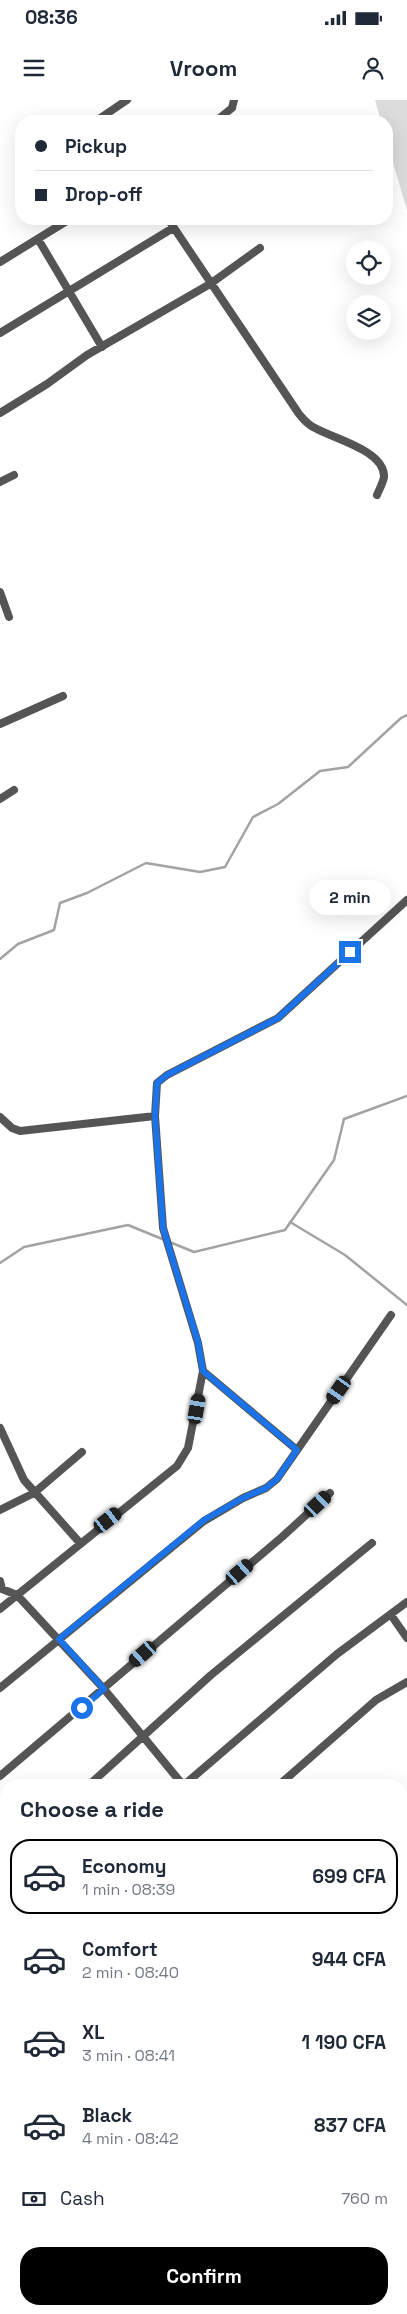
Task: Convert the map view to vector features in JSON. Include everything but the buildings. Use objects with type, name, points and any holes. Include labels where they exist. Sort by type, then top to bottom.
[{"type":"street","points":[[106,115],[127,100]]},
{"type":"street","points":[[223,115],[232,108],[234,100]]},
{"type":"street","points":[[0,262],[60,225]]},
{"type":"street","points":[[172,225],[210,284],[306,422],[316,429],[351,444],[375,458],[381,467],[384,478],[377,495]]},
{"type":"street","points":[[0,333],[174,228]]},
{"type":"street","points":[[38,239],[102,347]]},
{"type":"street","points":[[0,413],[102,347],[210,284],[260,248]]},
{"type":"street","points":[[0,482],[14,475]]},
{"type":"street","points":[[0,592],[9,617]]},
{"type":"street","points":[[0,724],[63,696]]},
{"type":"street","points":[[0,799],[14,790]]},
{"type":"street","points":[[0,1609],[80,1542],[177,1466],[184,1457],[193,1425],[203,1371],[198,1342],[163,1228],[155,1116],[156,1089],[161,1079],[278,1018],[407,900]]},
{"type":"street","points":[[0,1117],[12,1128],[20,1131],[155,1116]]},
{"type":"street","points":[[0,1688],[204,1520],[243,1498],[266,1488],[277,1479],[391,1315]]},
{"type":"street","points":[[203,1371],[297,1450]]},
{"type":"street","points":[[0,1428],[24,1480],[80,1542]]},
{"type":"street","points":[[0,1510],[34,1493],[82,1452]]},
{"type":"street","points":[[0,1776],[282,1537],[330,1493]]},
{"type":"street","points":[[96,1779],[211,1675],[372,1544]]},
{"type":"street","points":[[0,1581],[2,1589],[17,1595],[104,1689],[178,1779]]},
{"type":"street","points":[[190,1779],[337,1654],[407,1602]]},
{"type":"street","points":[[391,1615],[407,1638]]},
{"type":"street","points":[[286,1779],[376,1700],[407,1682]]},
{"type":"shaded area","points":[[375,100],[407,100],[407,210],[393,163],[393,115],[379,115]]},
{"type":"waterway","points":[[0,959],[18,944],[54,930],[60,903],[87,893],[146,863],[200,872],[225,867],[253,817],[278,804],[320,771],[348,767],[401,718],[407,715]]},
{"type":"waterway","points":[[0,1263],[24,1247],[128,1225],[194,1252],[285,1230],[334,1160],[344,1119],[407,1096]]},
{"type":"waterway","points":[[290,1222],[345,1255],[407,1305]]},
{"type":"route","points":[[82,1708],[104,1689],[59,1639],[204,1520],[243,1498],[266,1488],[277,1479],[297,1450],[203,1371],[198,1342],[163,1228],[155,1116],[157,1083],[167,1075],[278,1018],[350,952]]}]
